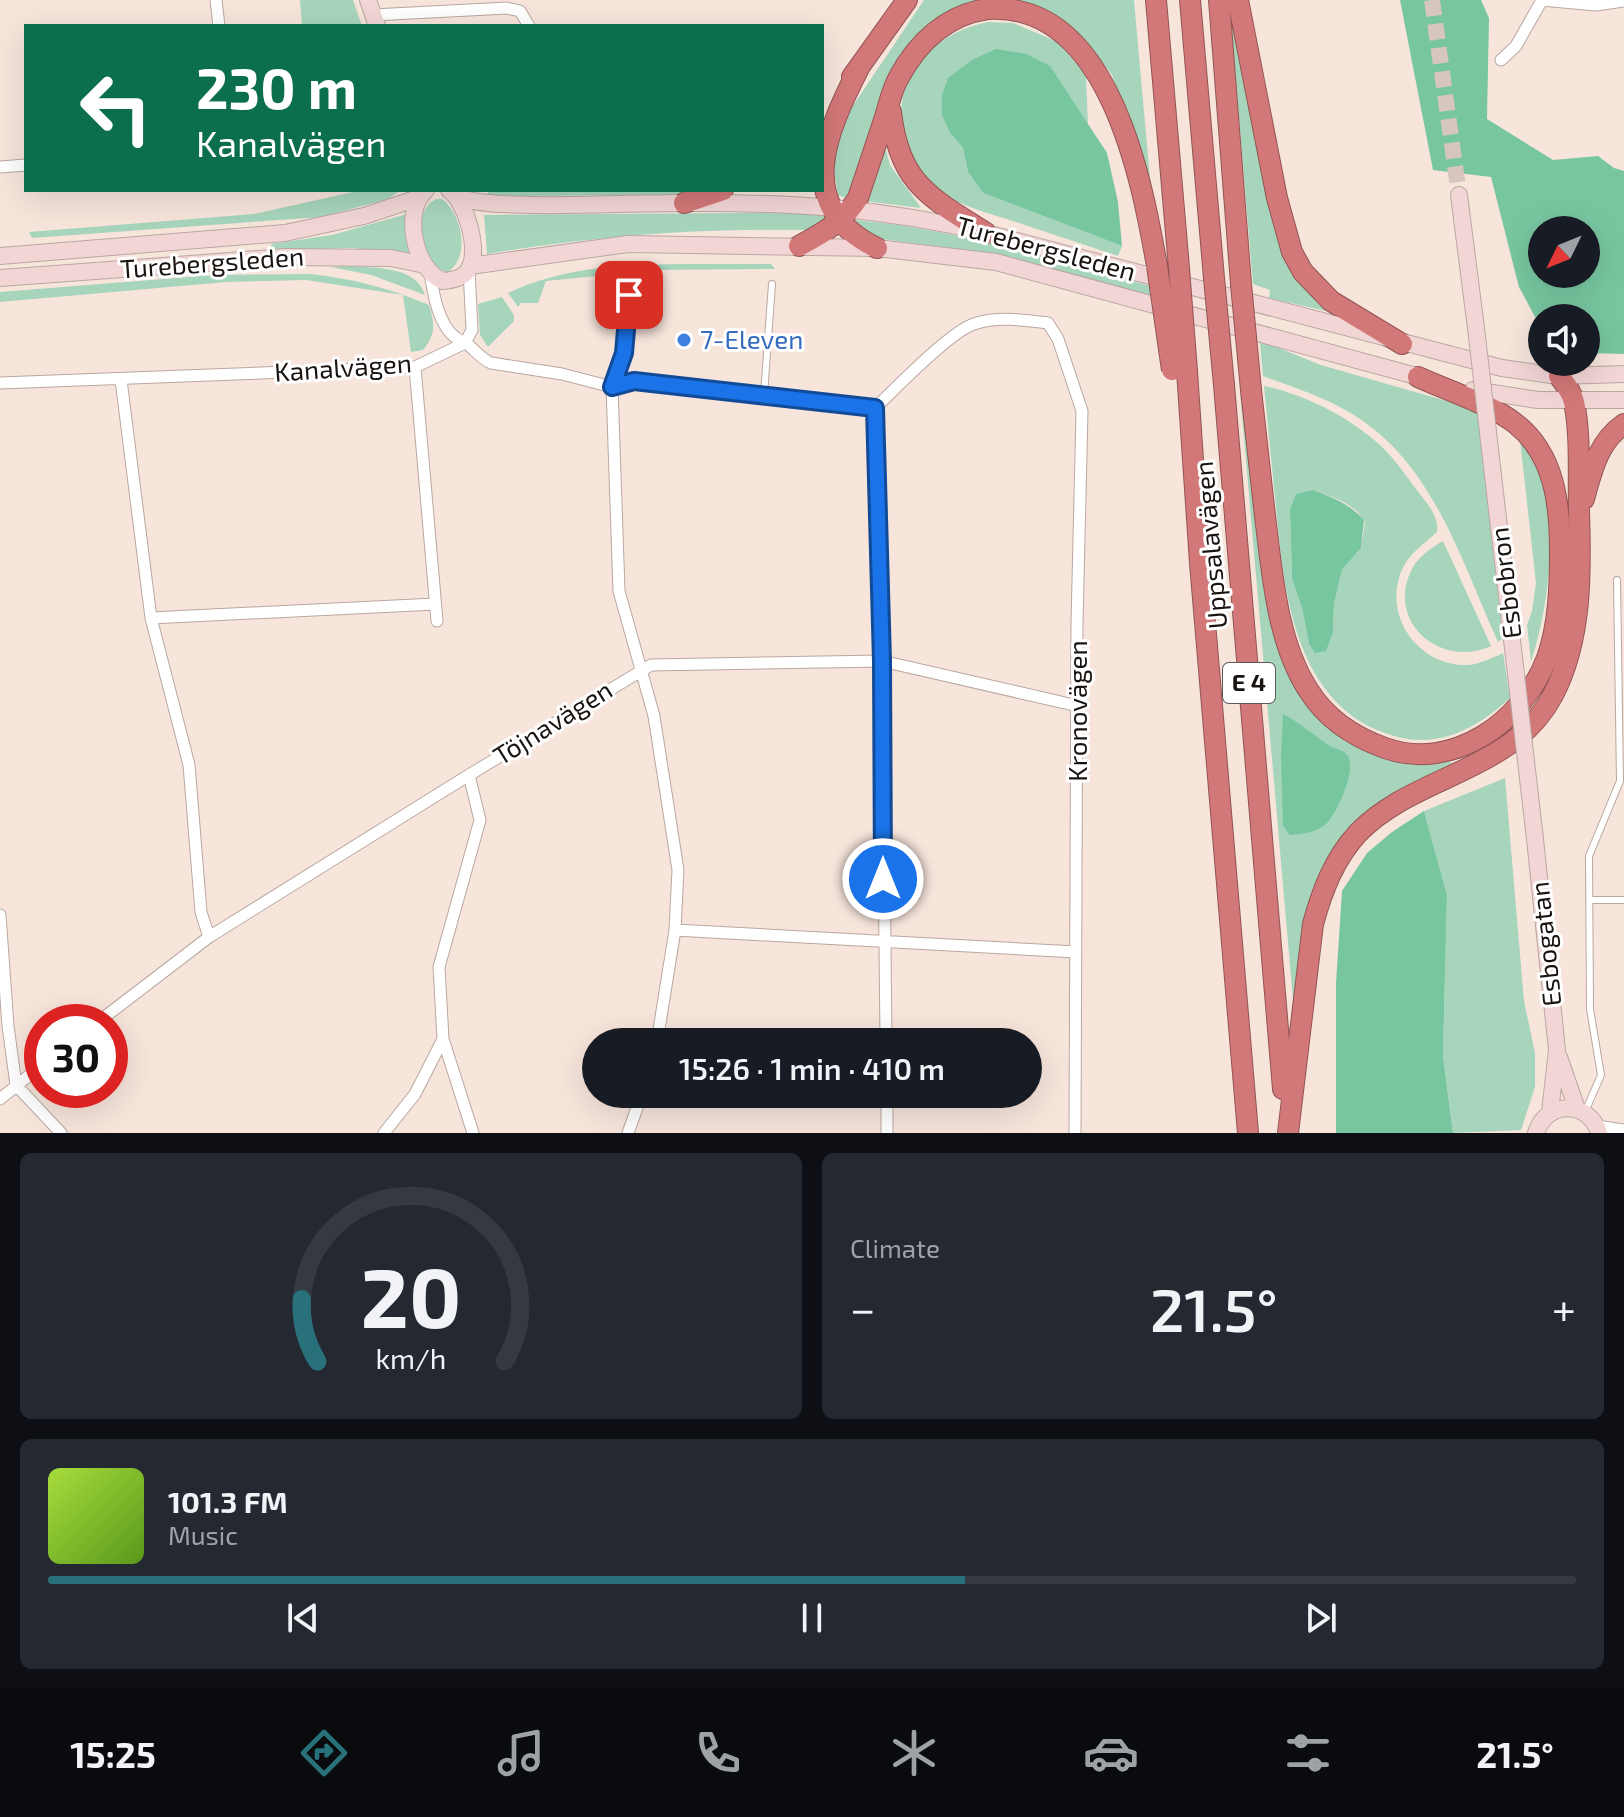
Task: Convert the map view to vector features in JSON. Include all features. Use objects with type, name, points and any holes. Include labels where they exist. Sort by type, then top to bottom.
[{"type":"highway","points":[[824,111],[907,0]]},
{"type":"highway","name":"Uppsalavägen","points":[[1156,0],[1179,268],[1179,371],[1200,563],[1248,1133]]},
{"type":"highway","name":"Uppsalavägen","points":[[1190,0],[1288,1133]]},
{"type":"highway","points":[[1219,0],[1251,390],[1273,585],[1283,626],[1302,678],[1326,713],[1368,742],[1395,751],[1425,755],[1448,751],[1492,730],[1524,699],[1536,680],[1547,658],[1558,607],[1560,518],[1556,490],[1546,464],[1533,442],[1516,423],[1418,377]]},
{"type":"highway","points":[[1238,0],[1277,198],[1292,252],[1303,272],[1324,295],[1354,317],[1402,344]]},
{"type":"highway","points":[[799,246],[858,198],[897,80],[922,43],[968,12],[994,8],[1021,9],[1046,19],[1066,32],[1085,51],[1121,118],[1146,199],[1179,371]]},
{"type":"highway","points":[[860,66],[828,135],[824,173],[841,212],[857,238],[877,248]]},
{"type":"highway","points":[[890,102],[897,150],[916,183],[929,197],[986,233]]},
{"type":"highway","points":[[684,203],[717,192]]},
{"type":"highway","points":[[1288,1133],[1313,924],[1332,870],[1358,833],[1377,817],[1398,803],[1499,752],[1528,728],[1545,708],[1564,669],[1575,627],[1579,590],[1579,515],[1574,401],[1559,376]]},
{"type":"highway","points":[[1579,515],[1598,453],[1615,430],[1624,424]]},
{"type":"main road","name":"Turebergsleden","points":[[452,192],[481,203],[684,203],[841,212],[947,223],[1402,344],[1528,372]]},
{"type":"main road","name":"Turebergsleden","points":[[452,192],[469,225],[470,268]]},
{"type":"main road","name":"Turebergsleden","points":[[421,193],[415,235],[427,269]]},
{"type":"main road","name":"Turebergsleden","points":[[0,256],[285,233],[364,216],[421,193]]},
{"type":"main road","name":"Esbobron","points":[[1459,195],[1535,839]]},
{"type":"main road","name":"Turebergsleden","points":[[0,278],[285,257],[391,258],[427,269],[443,281],[455,280],[470,268],[628,244],[877,248],[996,262],[1418,377],[1500,395],[1574,401],[1624,400]]},
{"type":"main road","name":"Turebergsleden","points":[[1600,375],[1624,374]]},
{"type":"main road","name":"Esbogatan","points":[[1535,839],[1557,1050],[1550,1112],[1543,1118],[1536,1133]]},
{"type":"main road","name":"Esbogatan","points":[[1557,1050],[1581,1111],[1598,1129]]},
{"type":"main road","points":[[1550,1112],[1559,1108],[1581,1111]]},
{"type":"street","points":[[216,0],[219,24]]},
{"type":"street","points":[[1501,60],[1516,46],[1542,0],[1596,5],[1624,1]]},
{"type":"street","points":[[373,14],[507,8],[520,11],[528,24]]},
{"type":"street","points":[[0,167],[24,165]]},
{"type":"street","points":[[465,343],[472,330],[470,268]]},
{"type":"street","points":[[427,269],[435,299],[453,337],[491,363],[562,374],[612,387],[634,381],[875,408],[882,661],[886,1028]]},
{"type":"street","points":[[629,295],[624,353],[612,387],[619,591],[654,716],[678,870],[675,930],[659,1028]]},
{"type":"street","name":"Kronovägen","points":[[875,408],[955,334],[971,324],[990,320],[1021,320],[1048,323],[1058,339],[1082,411],[1077,624],[1075,1133]]},
{"type":"street","name":"Kanalvägen","points":[[0,383],[415,367],[465,343]]},
{"type":"street","points":[[415,367],[437,621]]},
{"type":"street","points":[[121,380],[151,618],[189,765],[201,912],[209,937]]},
{"type":"street","points":[[151,618],[435,604]]},
{"type":"street","name":"Töjnavägen","points":[[122,1004],[209,937],[651,665],[882,661],[1078,706]]},
{"type":"street","points":[[469,775],[480,820],[439,967],[443,1039],[473,1133]]},
{"type":"street","points":[[0,915],[8,1026],[16,1085],[61,1133]]},
{"type":"street","points":[[675,930],[1076,952]]},
{"type":"street","points":[[384,1133],[415,1094],[443,1039]]},
{"type":"street","points":[[0,1099],[24,1079]]},
{"type":"street","points":[[628,1133],[637,1108]]},
{"type":"street","points":[[887,1108],[887,1133]]},
{"type":"street","points":[[1598,1129],[1624,1130]]},
{"type":"lane","points":[[764,395],[772,284]]},
{"type":"lane","points":[[1581,1111],[1601,1075],[1590,1009],[1589,856],[1620,781],[1617,580]]},
{"type":"lane","points":[[1590,900],[1624,900]]},
{"type":"green space","points":[[300,0],[353,0],[361,24],[302,24]]},
{"type":"green space","points":[[924,0],[1134,0],[1151,190],[1112,75],[1084,39],[1055,17],[1022,4],[933,22],[900,54],[888,80],[852,194],[846,198],[838,195],[832,158],[844,119]]},
{"type":"green space","points":[[1229,0],[1277,237],[1297,277],[1326,311],[1269,298],[1270,290],[1253,284]]},
{"type":"green space","points":[[1400,0],[1481,0],[1489,18],[1487,119],[1553,160],[1598,156],[1624,171],[1624,354],[1600,353],[1600,304],[1528,304],[1519,287],[1491,177],[1433,170]]},
{"type":"green space","points":[[988,22],[1013,23],[1058,42],[1086,75],[1088,126],[1077,109],[951,134],[963,148],[968,172],[983,193],[1122,246],[1118,256],[956,201],[939,191],[917,169],[904,142],[901,127],[903,96],[908,82],[922,59],[941,42],[963,30]]},
{"type":"green space","points":[[996,49],[1026,54],[1050,66],[1107,153],[1118,202],[1122,246],[983,193],[968,172],[963,148],[951,134],[942,115],[942,95],[948,78],[972,60]]},
{"type":"green space","points":[[885,146],[890,165],[921,208],[864,201]]},
{"type":"green space","points":[[353,192],[398,192],[388,199],[321,217],[32,238],[29,232],[254,214]]},
{"type":"green space","points":[[488,192],[688,192],[673,195],[487,196]]},
{"type":"green space","points":[[442,199],[449,206],[461,236],[460,256],[448,272],[438,268],[431,260],[422,238],[423,215],[428,205]]},
{"type":"green space","points":[[407,214],[409,255],[354,248],[271,250],[271,244],[332,235]]},
{"type":"green space","points":[[818,214],[829,218],[819,227],[806,230],[646,234],[487,254],[484,215]]},
{"type":"green space","points":[[854,222],[894,224],[1005,247],[1151,286],[1153,296],[1002,255],[882,239],[870,235]]},
{"type":"green space","points":[[771,264],[775,269],[657,270],[546,281],[538,303],[521,303],[518,307],[508,293],[570,273],[612,267]]},
{"type":"green space","points":[[331,267],[394,270],[413,279],[425,295],[371,275]]},
{"type":"green space","points":[[309,274],[340,278],[401,295],[306,280],[226,282],[0,302],[0,292],[213,275]]},
{"type":"green space","points":[[403,295],[429,305],[433,323],[430,339],[423,350],[411,352]]},
{"type":"green space","points":[[502,297],[514,315],[514,321],[488,347],[480,335],[478,304]]},
{"type":"green space","points":[[1260,343],[1321,365],[1478,410],[1506,636],[1498,642],[1445,522],[1410,466],[1388,442],[1352,414],[1263,376]]},
{"type":"green space","points":[[1264,386],[1310,401],[1368,435],[1401,468],[1429,506],[1435,516],[1437,532],[1416,550],[1404,566],[1397,589],[1397,606],[1410,636],[1421,649],[1435,658],[1468,665],[1503,653],[1510,698],[1471,727],[1427,740],[1394,736],[1361,722],[1335,701],[1315,674],[1301,643],[1284,576]],"holes":[[[1313,490],[1349,506],[1365,522],[1361,548],[1342,570],[1334,604],[1333,632],[1309,644],[1292,579],[1290,510]]]},
{"type":"green space","points":[[1240,392],[1245,392],[1263,574],[1323,722],[1345,741],[1390,760],[1418,763],[1449,759],[1452,766],[1369,809],[1349,827],[1333,848],[1313,896],[1295,1000],[1293,1000]]},
{"type":"green space","points":[[1520,440],[1541,475],[1550,530],[1546,599],[1531,662],[1527,625],[1536,583]]},
{"type":"green space","points":[[1313,490],[1347,505],[1364,520],[1361,548],[1342,570],[1334,604],[1333,632],[1326,651],[1315,653],[1309,644],[1292,579],[1290,510],[1296,494]]},
{"type":"green space","points":[[1443,541],[1491,646],[1472,652],[1454,651],[1423,637],[1412,624],[1406,608],[1405,590],[1411,571],[1421,557]]},
{"type":"green space","points":[[1283,714],[1344,752],[1350,761],[1345,790],[1331,818],[1313,831],[1290,835],[1283,826]]},
{"type":"green space","points":[[1505,778],[1524,1001],[1535,1053],[1535,1087],[1521,1130],[1453,1133],[1443,1056],[1447,895],[1424,811]]},
{"type":"green space","points":[[1424,811],[1447,895],[1443,1056],[1453,1133],[1336,1133],[1336,983],[1342,891],[1367,853]]},
{"type":"tunnel","points":[[1432,0],[1459,195]]},
{"type":"place","name":"7-Eleven","points":[[684,340]]},
{"type":"route","points":[[629,295],[624,353],[612,387],[634,381],[875,408],[882,661],[883,879]]}]
